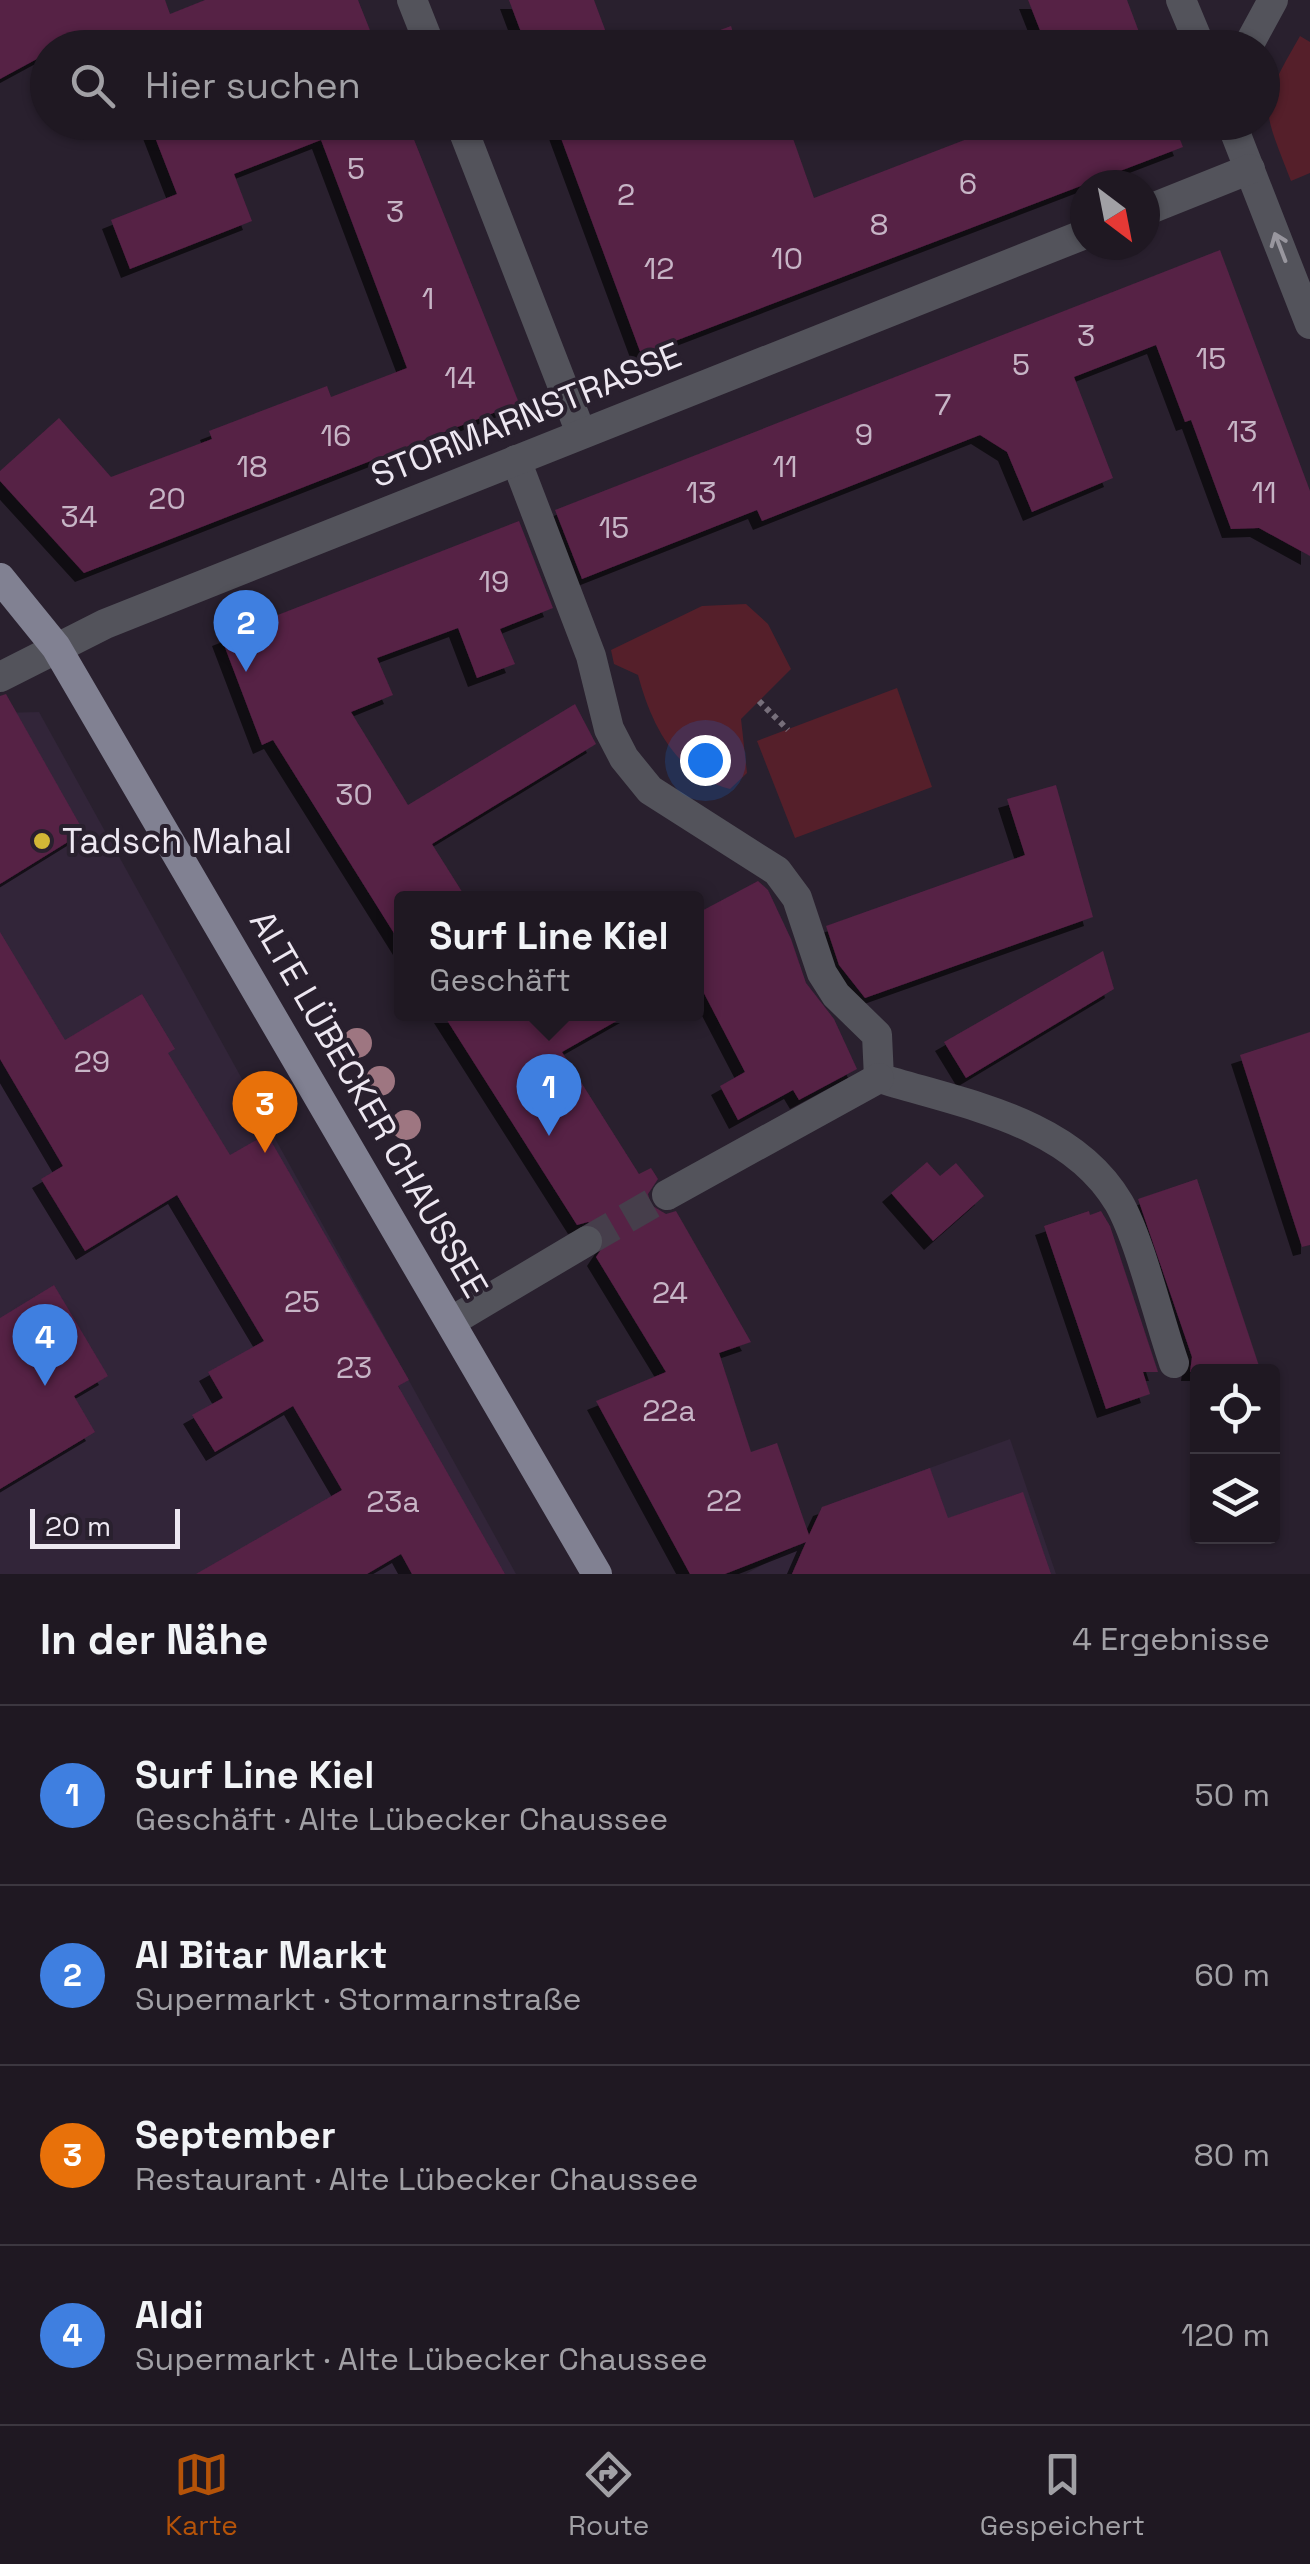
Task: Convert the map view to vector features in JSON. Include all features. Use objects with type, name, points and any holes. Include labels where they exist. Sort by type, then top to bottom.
[{"type":"main road","name":"ALTE LÜBECKER CHAUSSEE","points":[[0,578],[56,648],[597,1574]]},
{"type":"street","points":[[412,0],[424,30]]},
{"type":"street","points":[[1181,0],[1194,30]]},
{"type":"street","points":[[1257,30],[1273,0]]},
{"type":"street","points":[[467,140],[581,433]]},
{"type":"street","points":[[1239,140],[1310,324]]},
{"type":"street","points":[[1160,205],[1250,170]]},
{"type":"street","name":"STORMARNSTRASSE","points":[[0,677],[105,624],[1070,240]]},
{"type":"street","points":[[516,460],[591,656],[608,729],[624,758],[650,790],[777,871],[797,898],[822,973],[836,995],[877,1035],[879,1078]]},
{"type":"street","points":[[667,1195],[879,1078],[1034,1128],[1088,1163],[1120,1204],[1174,1364]]},
{"type":"street","points":[[452,1321],[587,1241]]},
{"type":"path","points":[[759,701],[788,730]]},
{"type":"shaded area","points":[[1300,36],[1310,42],[1310,173],[1291,181],[1276,140],[1280,140],[1280,73]]},
{"type":"shaded area","points":[[746,604],[768,624],[791,669],[741,719],[747,773],[730,789],[711,782],[681,760],[650,712],[638,675],[614,664],[611,650],[702,606]]},
{"type":"shaded area","points":[[897,688],[932,787],[795,838],[757,741]]},
{"type":"shaded area","points":[[39,712],[516,1574],[0,1574],[0,713]]},
{"type":"shaded area","points":[[1010,1439],[1056,1574],[746,1574],[845,1518],[841,1500]]},
{"type":"building","points":[[0,0],[165,0],[170,14],[205,0],[358,0],[370,30],[30,30],[30,63],[0,79]]},
{"type":"building","points":[[509,0],[594,0],[605,30],[520,30]]},
{"type":"building","points":[[1028,0],[1127,0],[1138,30],[1040,30]]},
{"type":"building","points":[[156,140],[321,140],[234,174],[252,221],[130,269],[111,220],[177,194]]},
{"type":"building","points":[[321,140],[414,140],[519,403],[84,573],[0,481],[0,471],[59,418],[111,477],[212,439],[209,431],[327,386],[331,397],[407,368]]},
{"type":"building","points":[[562,140],[794,140],[814,198],[964,140],[1180,140],[1183,147],[1123,170],[1070,170],[1070,190],[641,354]]},
{"type":"building","points":[[1220,250],[1310,491],[1310,556],[1259,528],[1231,529],[1191,420],[1185,422],[1156,345],[1074,377],[1113,478],[1032,512],[1007,452],[980,435],[762,521],[757,510],[582,579],[555,510]]},
{"type":"building","points":[[519,521],[553,608],[500,629],[515,664],[477,678],[458,628],[377,658],[393,695],[351,712],[408,805],[575,704],[596,744],[432,844],[462,891],[394,891],[394,933],[273,740],[262,745],[221,637]]},
{"type":"building","points":[[6,694],[84,832],[0,884],[0,696]]},
{"type":"building","points":[[1056,785],[1093,917],[865,998],[839,965],[826,926],[1025,855],[1007,799]]},
{"type":"building","points":[[758,881],[768,890],[806,983],[834,1019],[857,1069],[799,1100],[793,1090],[738,1120],[720,1086],[745,1072],[704,993],[704,910]]},
{"type":"building","points":[[0,932],[65,1040],[142,994],[175,1049],[168,1053],[230,1155],[267,1134],[409,1380],[398,1386],[505,1574],[412,1574],[401,1554],[367,1574],[196,1574],[342,1490],[293,1406],[215,1452],[192,1415],[223,1398],[208,1372],[264,1341],[177,1195],[85,1251],[41,1179],[63,1166],[0,1059]]},
{"type":"building","points":[[1103,951],[1114,989],[966,1078],[944,1042]]},
{"type":"building","points":[[447,1021],[617,1021],[562,1052],[639,1174],[651,1168],[658,1179],[648,1194],[651,1205],[666,1214],[676,1211],[751,1342],[719,1353],[751,1452],[777,1443],[809,1535],[822,1507],[930,1468],[948,1518],[1023,1492],[1051,1574],[792,1574],[806,1542],[725,1574],[690,1574],[596,1401],[666,1372],[596,1257],[606,1242],[603,1231],[588,1222],[577,1225]]},
{"type":"building","points":[[1310,1032],[1310,1245],[1302,1247],[1240,1055]]},
{"type":"building","points":[[927,1162],[940,1176],[956,1163],[984,1196],[933,1241],[891,1193]]},
{"type":"building","points":[[1197,1179],[1258,1364],[1191,1364],[1192,1357],[1138,1199]]},
{"type":"building","points":[[1089,1211],[1090,1215],[1101,1211],[1110,1226],[1158,1372],[1143,1372],[1150,1394],[1106,1409],[1044,1226]]},
{"type":"building","points":[[54,1285],[108,1376],[74,1396],[95,1432],[0,1489],[0,1318]]},
{"type":"tunnel","points":[[587,1241],[667,1195]]},
{"type":"place","name":"Al Bitar Markt","points":[[246,672]]},
{"type":"place","name":"Tadsch Mahal","points":[[42,841]]},
{"type":"place","name":"Surf Line Kiel","points":[[549,1136]]},
{"type":"place","name":"September","points":[[265,1153]]},
{"type":"place","name":"Aldi","points":[[45,1386]]}]
